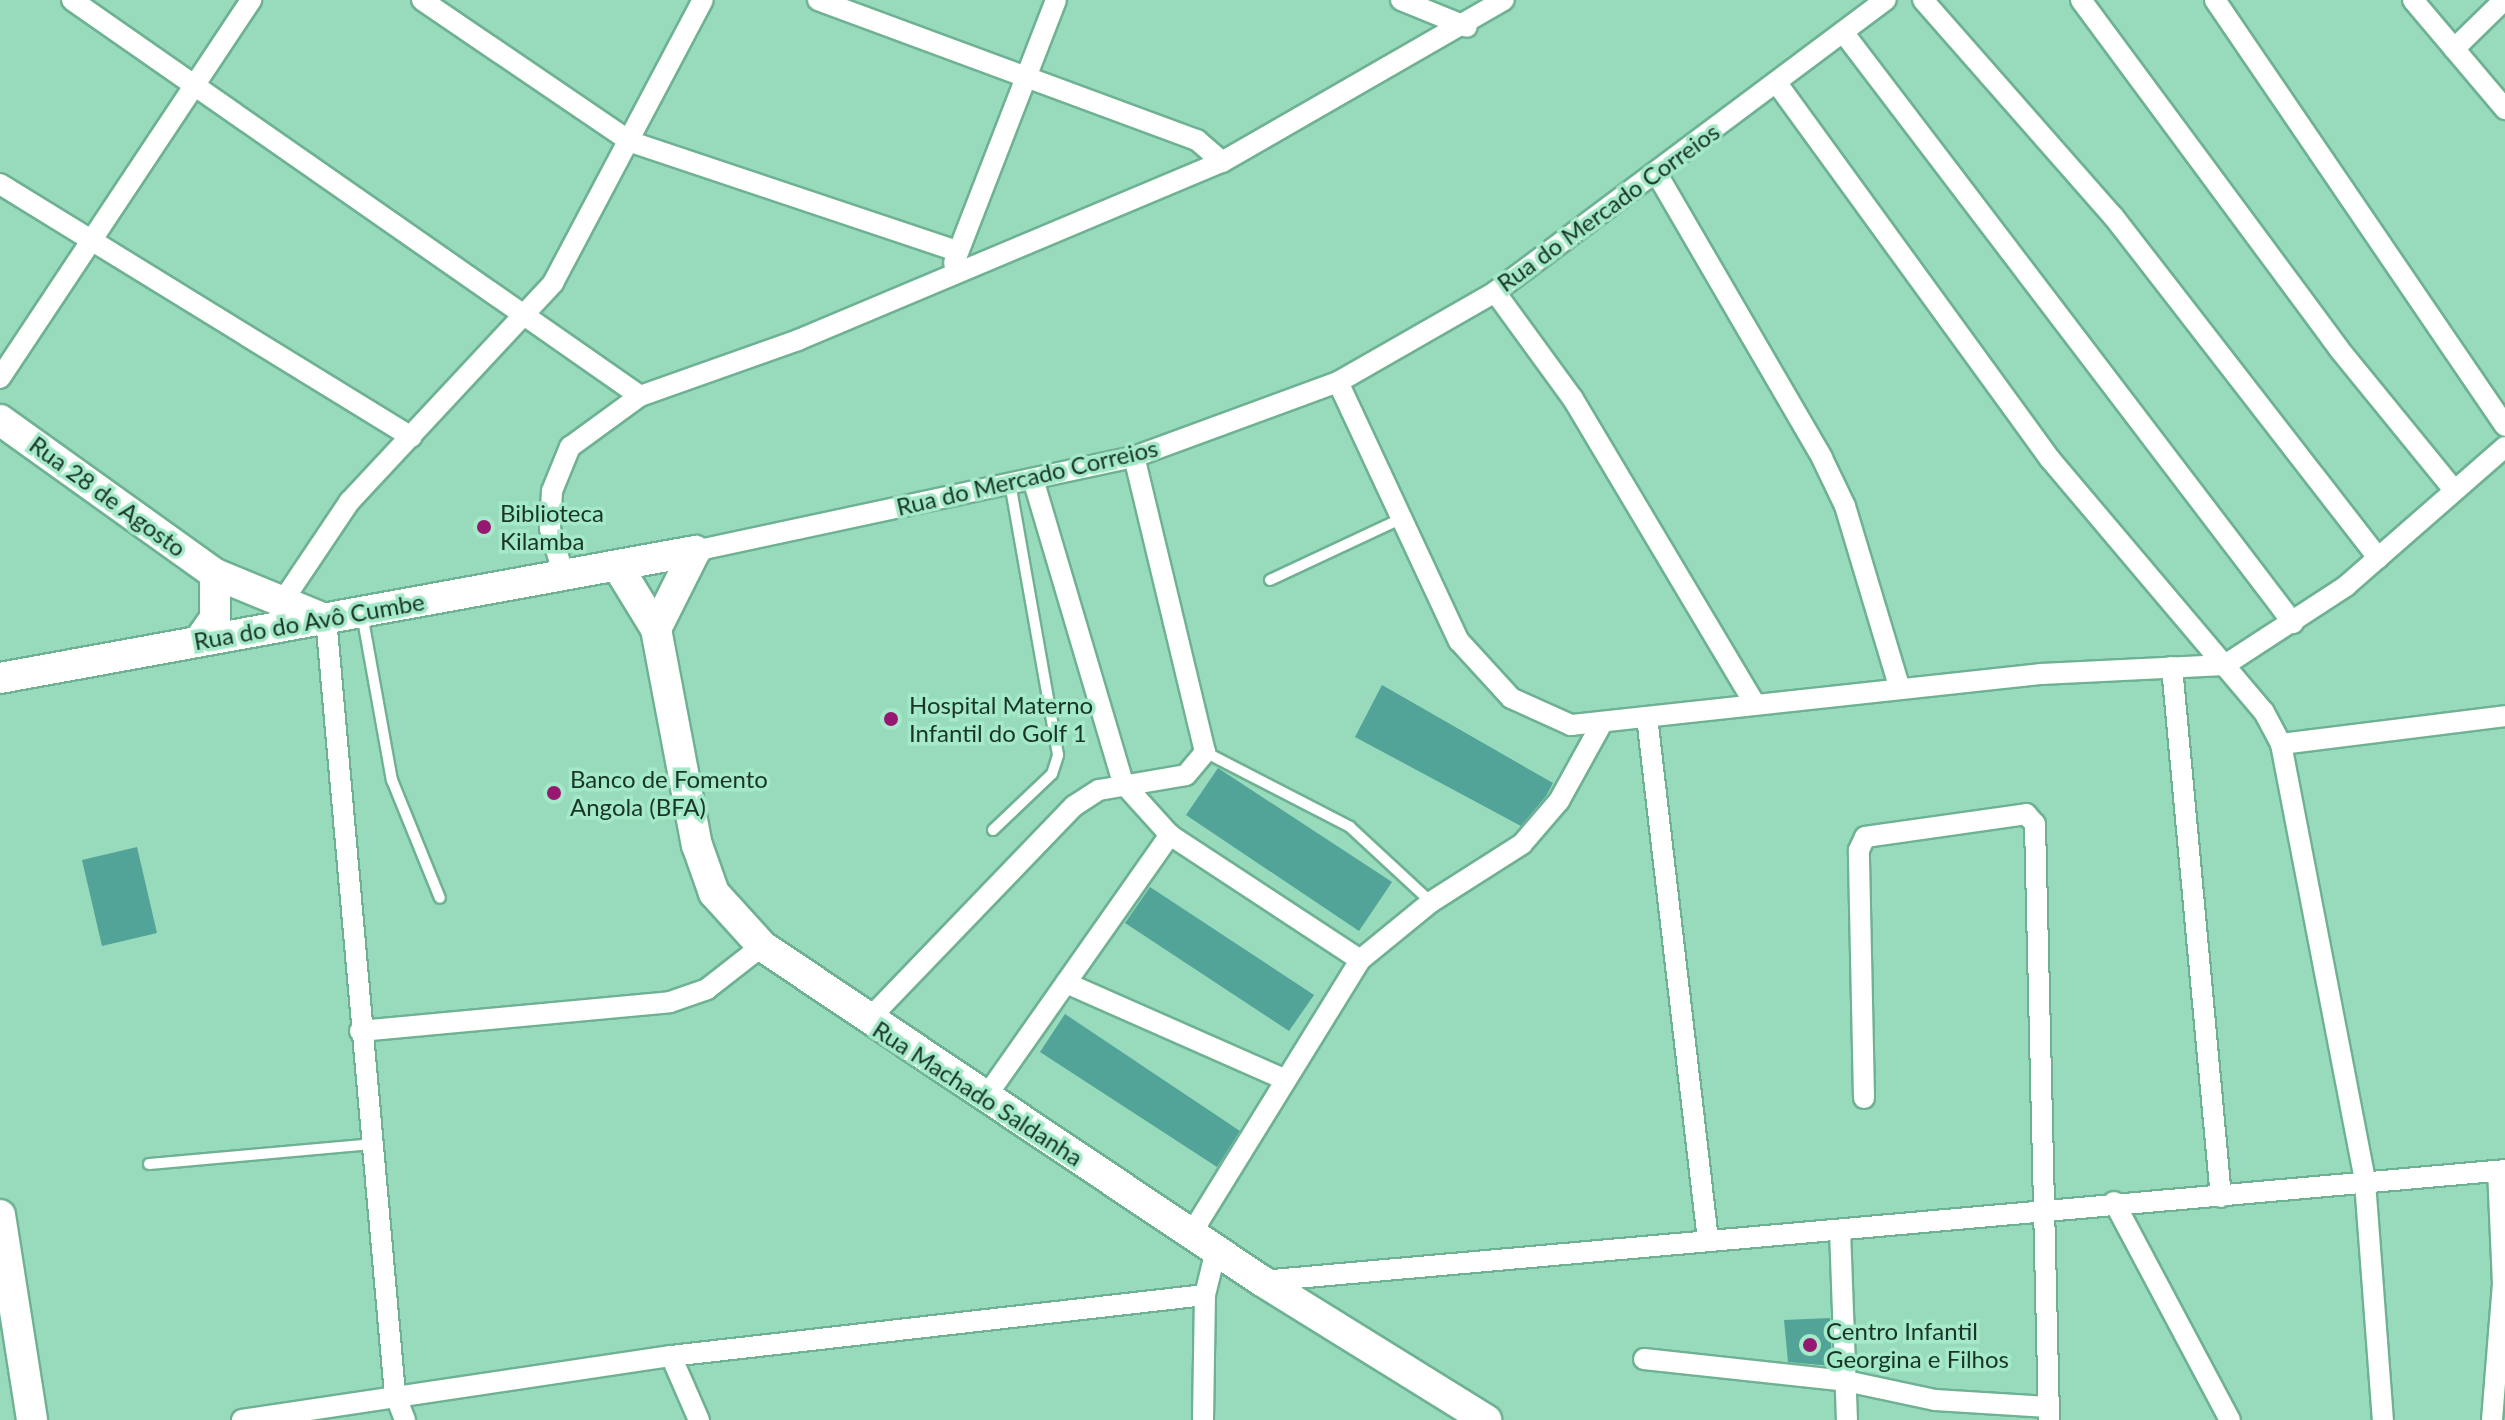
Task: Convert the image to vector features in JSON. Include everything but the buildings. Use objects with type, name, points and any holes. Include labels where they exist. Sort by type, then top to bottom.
[{"type":"street","points":[[72,0],[640,396]]},
{"type":"street","points":[[0,378],[251,0]]},
{"type":"street","points":[[422,0],[631,142],[956,251]]},
{"type":"street","points":[[280,605],[350,501],[527,315],[580,242],[703,0]]},
{"type":"street","points":[[818,0],[1024,79],[1197,140],[1222,162]]},
{"type":"street","points":[[952,275],[956,251],[1056,0]]},
{"type":"street","points":[[1401,0],[1467,27]]},
{"type":"street","points":[[564,576],[550,529],[552,491],[570,447],[640,396],[952,275],[1222,162],[1467,27],[1504,0]]},
{"type":"street","name":"Rua do Mercado Correios","points":[[618,567],[1134,457],[1338,382],[1495,292],[1886,0]]},
{"type":"street","points":[[1923,0],[2113,216],[2378,558]]},
{"type":"street","points":[[2081,0],[2339,349],[2454,490]]},
{"type":"street","points":[[2215,0],[2505,426]]},
{"type":"street","points":[[2413,0],[2505,109]]},
{"type":"street","points":[[2454,49],[2504,0]]},
{"type":"street","points":[[1843,32],[2293,623]]},
{"type":"street","points":[[1776,82],[2050,459],[2225,665],[2281,744],[2365,1182],[2383,1420]]},
{"type":"street","points":[[1657,174],[1822,458],[1845,506],[1900,689]]},
{"type":"street","points":[[0,184],[411,437]]},
{"type":"street","points":[[1495,292],[1573,399],[1754,703]]},
{"type":"street","points":[[1338,382],[1398,520],[1484,675],[1539,717],[1601,725],[1754,703],[2225,665],[2293,623],[2378,558],[2505,447]]},
{"type":"street","name":"Rua 28 de Agosto","points":[[0,420],[215,574],[280,605],[326,618]]},
{"type":"street","points":[[867,1021],[1074,806],[1123,783],[1186,775],[1205,752],[1134,457]]},
{"type":"street","points":[[1033,479],[1123,783],[1170,835],[1360,960]]},
{"type":"street","points":[[656,629],[695,551]]},
{"type":"street","name":"Rua do do Avô Cumbe","points":[[0,678],[618,567]]},
{"type":"street","name":"Rua Machado Saldanha","points":[[618,567],[656,629],[697,845],[714,893],[762,946],[867,1021],[1262,1281],[1486,1420]]},
{"type":"street","points":[[199,641],[215,618],[215,574]]},
{"type":"street","points":[[326,618],[360,1031],[395,1394],[405,1420]]},
{"type":"street","points":[[2172,667],[2221,1197]]},
{"type":"street","points":[[2281,744],[2505,716]]},
{"type":"street","points":[[1647,717],[1708,1240]]},
{"type":"street","points":[[1203,1420],[1203,1242],[1286,1080],[1360,960],[1431,902],[1522,844],[1559,801],[1601,725]]},
{"type":"street","points":[[1644,1359],[1846,1381],[1935,1400],[2049,1413],[2049,1209],[2035,824],[2026,814],[1865,837],[1859,850],[1864,1098]]},
{"type":"street","points":[[985,1098],[1170,835]]},
{"type":"street","points":[[360,1031],[670,1002],[707,989],[762,946]]},
{"type":"street","points":[[1066,983],[1286,1080]]},
{"type":"street","points":[[1262,1281],[1840,1230],[2114,1202],[2221,1197],[2501,1170],[2503,1284],[2492,1420]]},
{"type":"street","points":[[2114,1202],[2230,1420]]},
{"type":"street","points":[[0,1215],[32,1420]]},
{"type":"street","points":[[1840,1230],[1847,1420]]},
{"type":"street","points":[[245,1420],[395,1394],[671,1356],[1205,1295]]},
{"type":"street","points":[[671,1356],[699,1420]]},
{"type":"lane","points":[[993,830],[1052,774],[1058,755],[1010,484]]},
{"type":"lane","points":[[1270,580],[1398,520]]},
{"type":"lane","points":[[361,612],[392,780],[440,898]]},
{"type":"lane","points":[[1205,752],[1350,827],[1431,902]]},
{"type":"lane","points":[[149,1164],[372,1144]]},
{"type":"place","name":"Biblioteca Kilamba","points":[[484,527]]},
{"type":"place","name":"Hospital Materno Infantil do Golf 1","points":[[891,719]]},
{"type":"place","name":"Banco de Fomento Angola (BFA)","points":[[554,793]]},
{"type":"place","name":"Centro Infantil Georgina e Filhos","points":[[1810,1345]]}]
